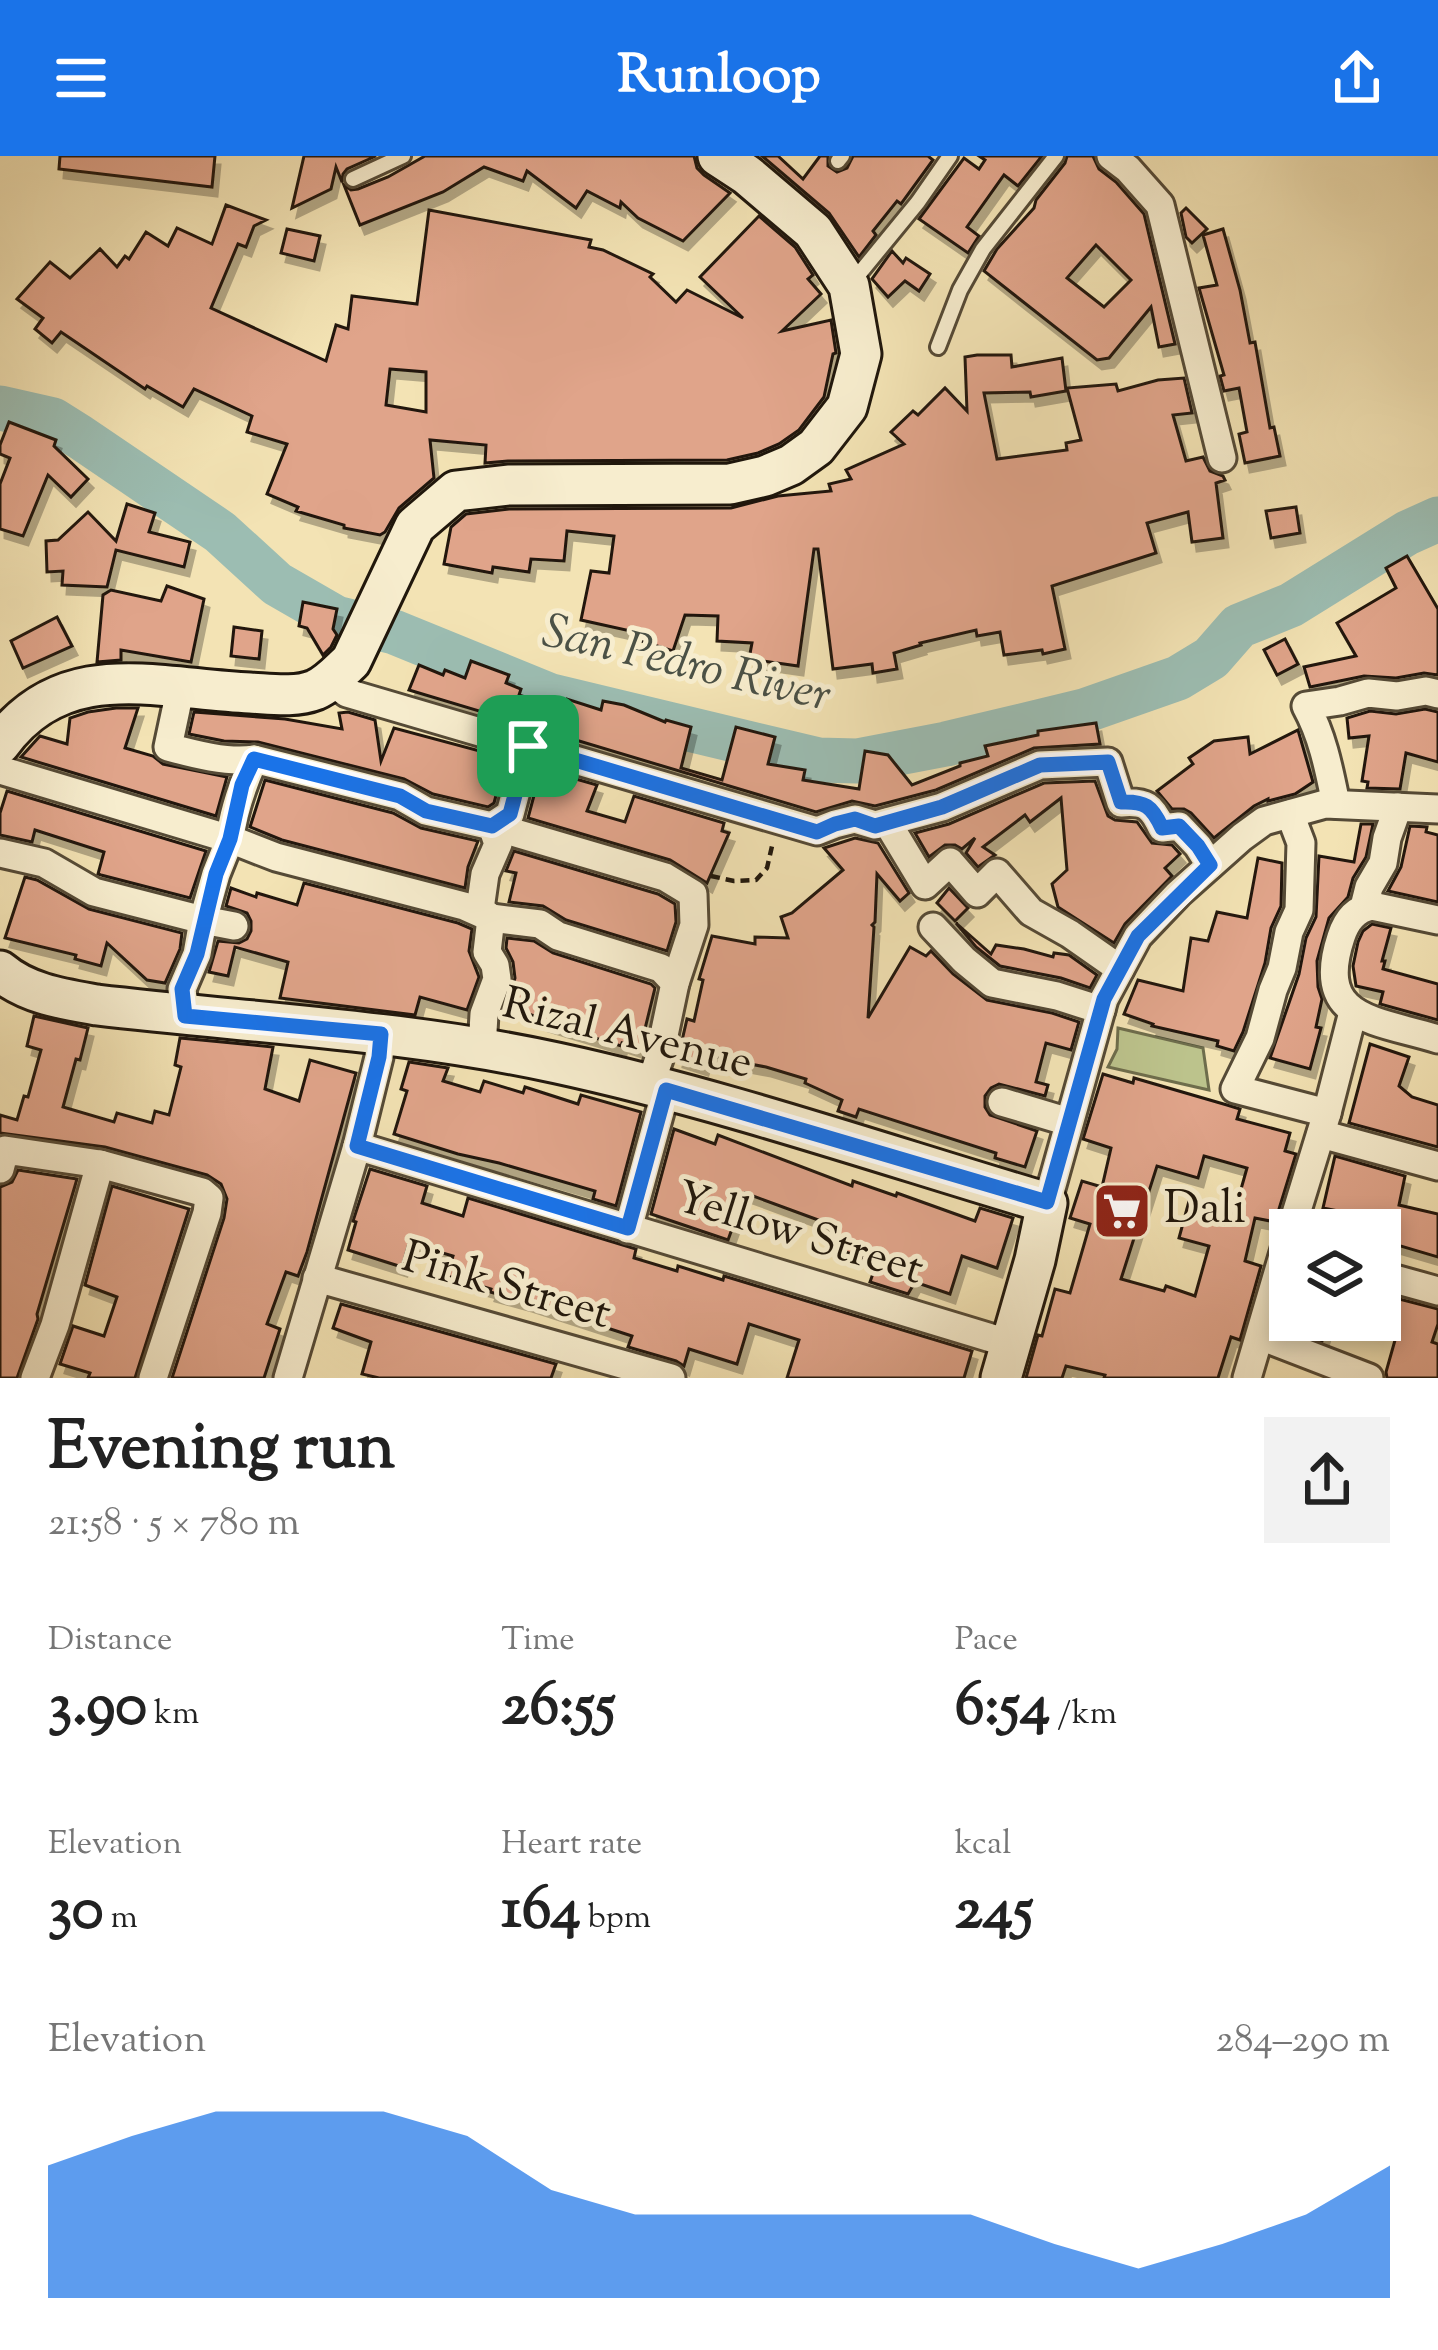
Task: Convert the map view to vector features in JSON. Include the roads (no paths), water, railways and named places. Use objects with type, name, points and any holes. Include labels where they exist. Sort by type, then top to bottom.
[{"type":"main road","points":[[0,744],[43,701],[82,686],[125,682],[288,695],[314,691],[346,663],[415,526],[456,491],[508,485],[730,484],[791,465],[816,447],[847,407],[861,354],[849,286],[813,231],[718,156]]},
{"type":"main road","name":"Rizal Avenue","points":[[0,971],[16,984],[61,999],[482,1048],[658,1087],[1047,1202]]},
{"type":"main road","points":[[1006,1361],[1047,1202]]},
{"type":"street","points":[[1111,156],[1160,205],[1222,458]]},
{"type":"street","points":[[346,663],[338,686],[347,693],[817,832],[855,819],[875,826],[942,807],[1040,765],[1108,762],[1121,802],[1141,801],[1153,809],[1162,828],[1179,826],[1210,865]]},
{"type":"street","points":[[1336,805],[1326,756],[1306,706],[1368,693],[1438,694]]},
{"type":"street","points":[[178,700],[168,747],[254,759],[400,796],[426,811],[665,878],[693,894],[694,925],[659,1060],[658,1087],[628,1228]]},
{"type":"street","points":[[492,826],[510,814],[528,746]]},
{"type":"street","points":[[185,1016],[182,989],[197,954],[242,785],[254,759]]},
{"type":"street","points":[[0,770],[276,857],[464,906],[491,918],[540,924],[558,936],[661,968],[676,983]]},
{"type":"street","points":[[1047,1202],[1102,1010],[1138,936],[1210,865],[1264,821],[1325,804],[1438,809]]},
{"type":"street","points":[[1364,908],[1369,886],[1383,863],[1398,807]]},
{"type":"street","points":[[1289,814],[1301,843],[1299,910],[1260,1038],[1235,1089],[1438,1166]]},
{"type":"street","points":[[887,822],[925,885],[950,862],[977,893],[997,873],[1031,912],[1120,969]]},
{"type":"street","points":[[491,918],[479,909],[497,844],[492,826]]},
{"type":"street","points":[[0,853],[44,863],[94,892],[233,926]]},
{"type":"street","points":[[1438,920],[1364,908],[1347,923],[1332,972],[1337,994],[1353,1012],[1438,1039]]},
{"type":"street","points":[[482,1048],[484,1014],[496,979],[487,952],[491,918]]},
{"type":"street","points":[[933,927],[964,961],[992,982],[1102,1010]]},
{"type":"street","points":[[1298,1209],[1353,1012]]},
{"type":"street","points":[[292,1377],[357,1146],[381,1034]]},
{"type":"street","points":[[1002,1102],[1069,1122]]},
{"type":"street","name":"Yellow Street","points":[[357,1146],[628,1228],[1006,1361]]},
{"type":"street","points":[[0,1169],[5,1150],[100,1164],[186,1187],[209,1198],[153,1378]]},
{"type":"street","points":[[35,1378],[55,1325],[100,1164]]},
{"type":"street","name":"Pink Street","points":[[317,1278],[671,1378]]},
{"type":"street","points":[[1401,1281],[1438,1291]]},
{"type":"street","points":[[1247,1378],[1269,1304]]},
{"type":"street","points":[[1259,1336],[1369,1378]]},
{"type":"lane","points":[[353,179],[403,156]]},
{"type":"lane","points":[[849,286],[950,156]]},
{"type":"lane","points":[[938,347],[983,248],[1056,156]]},
{"type":"waterway","name":"San Pedro River","points":[[0,408],[53,420],[220,532],[277,584],[336,618],[394,632],[551,696],[818,760],[857,761],[946,744],[1084,711],[1178,678],[1211,658],[1239,626],[1291,605],[1438,519]]},
{"type":"place","name":"Dali","points":[[1122,1211]]}]
